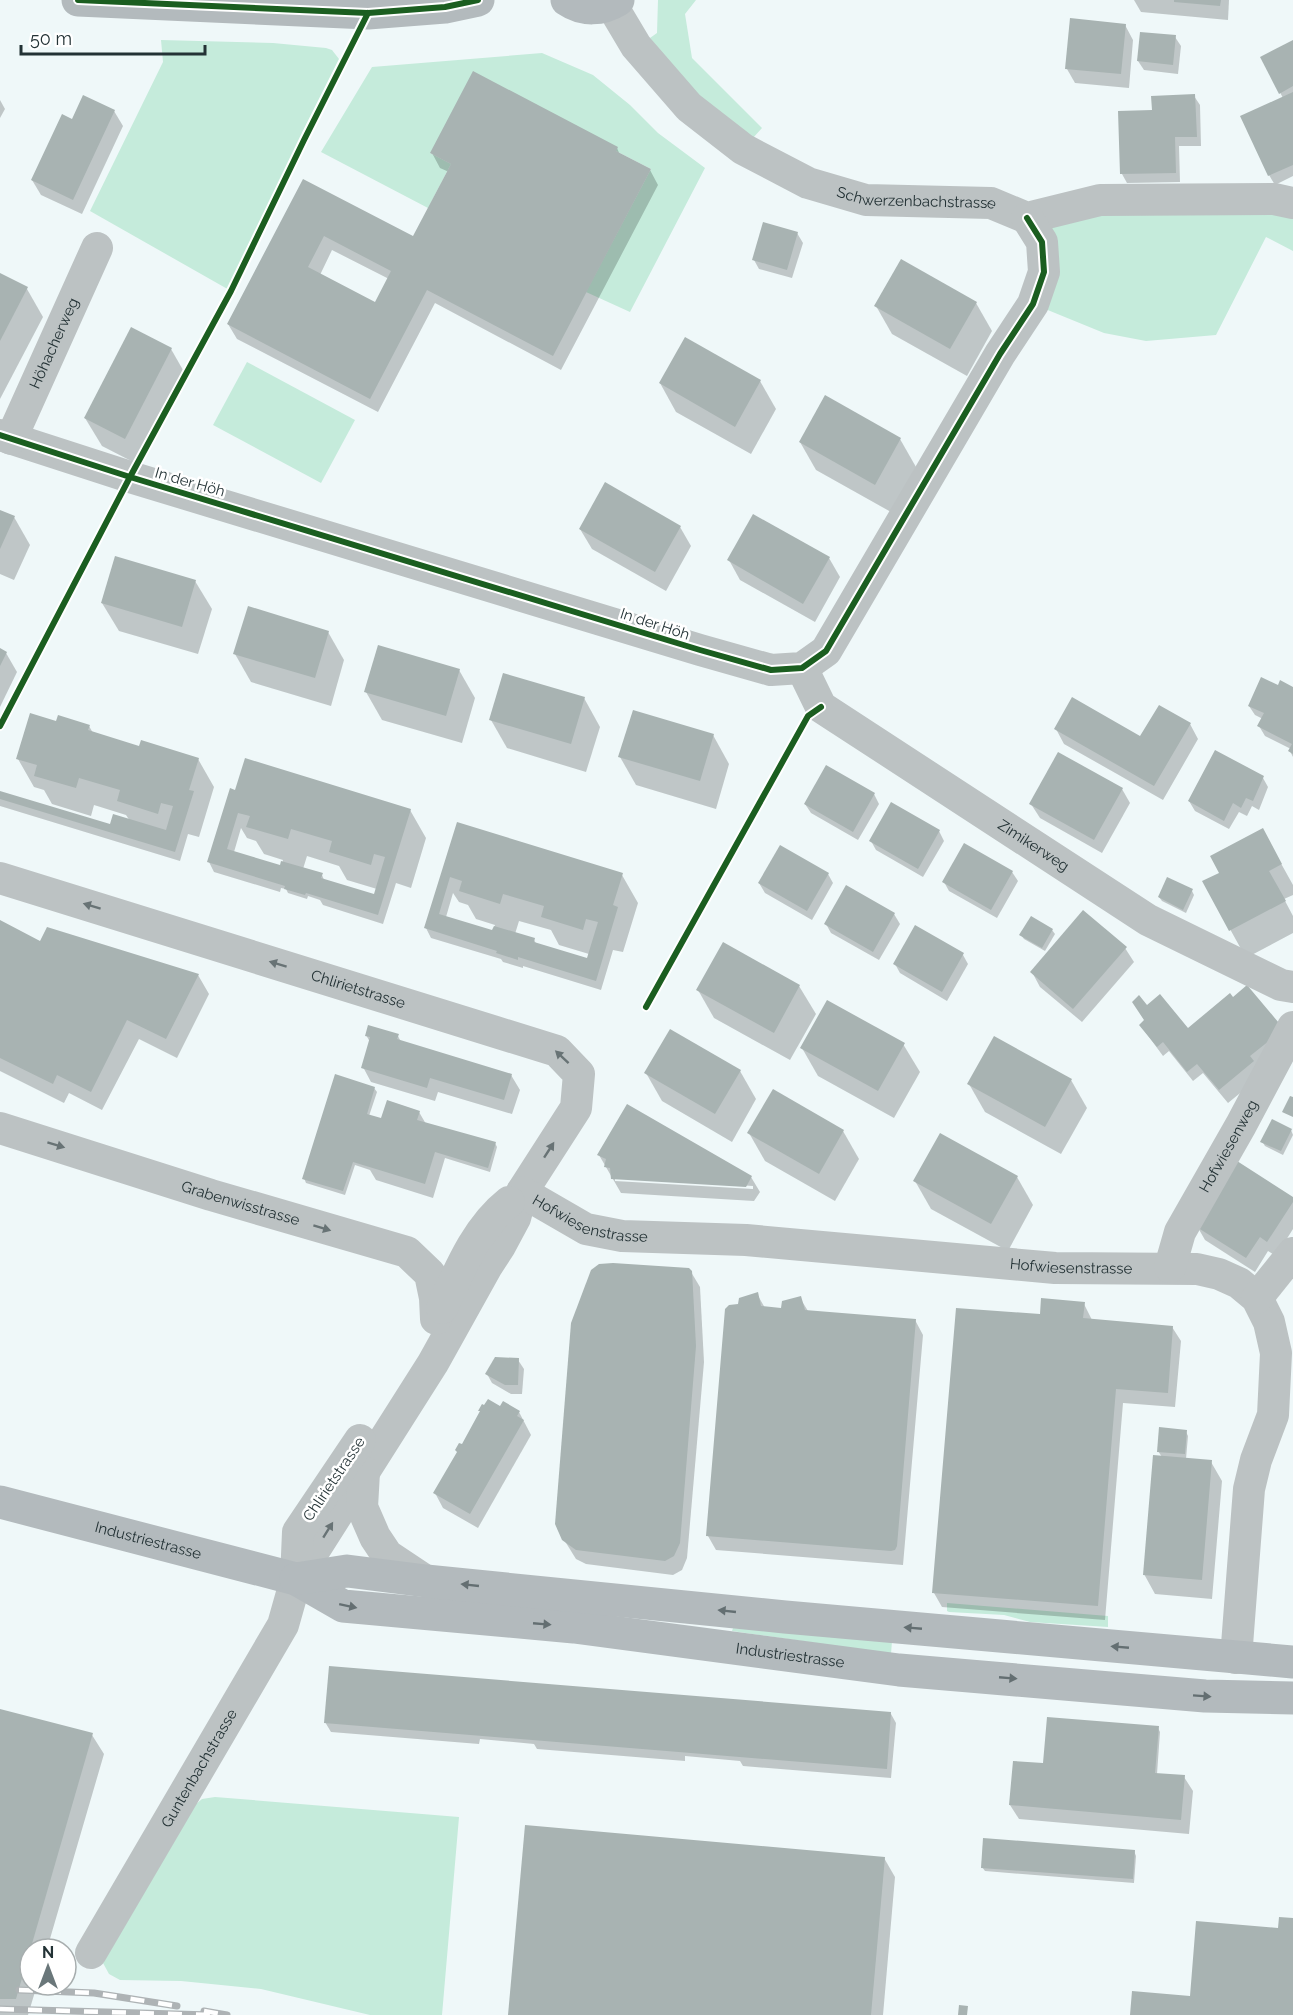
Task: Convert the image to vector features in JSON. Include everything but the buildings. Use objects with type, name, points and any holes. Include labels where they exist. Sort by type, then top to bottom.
[{"type":"main road","points":[[78,0],[368,14],[446,7],[478,0]]},
{"type":"main road","points":[[567,0],[582,7],[597,8],[614,2]]},
{"type":"main road","name":"Industriestrasse","points":[[0,1502],[297,1579],[343,1606],[574,1627],[899,1670],[1206,1696],[1293,1698]]},
{"type":"main road","name":"Industriestrasse","points":[[297,1579],[347,1571],[785,1617],[1293,1662]]},
{"type":"street","name":"Schwerzenbachstrasse","points":[[614,2],[636,46],[689,107],[743,149],[808,183],[866,200],[991,203],[1027,218]]},
{"type":"street","points":[[802,668],[826,651],[1000,354],[1033,304],[1044,272],[1042,242],[1027,218],[1100,200],[1274,199],[1293,203]]},
{"type":"street","name":"Höhacherweg","points":[[5,437],[97,248]]},
{"type":"street","name":"In der Höh","points":[[5,437],[700,650],[771,670],[802,668]]},
{"type":"street","name":"Zimikerweg","points":[[802,668],[821,707],[1070,870],[1148,920],[1281,986],[1293,987]]},
{"type":"street","name":"Chlirietstrasse","points":[[0,878],[557,1051],[579,1074],[576,1108],[522,1192],[515,1218],[500,1246],[433,1363],[297,1579]]},
{"type":"street","name":"Hofwiesenweg","points":[[1170,1267],[1180,1232],[1293,1027]]},
{"type":"street","name":"Grabenwisstrasse","points":[[0,1128],[407,1252],[430,1274],[435,1298],[436,1321]]},
{"type":"street","name":"Chlirietstrasse","points":[[297,1579],[298,1532],[436,1321],[461,1266],[490,1220],[522,1192]]},
{"type":"street","name":"Hofwiesenstrasse","points":[[522,1192],[586,1229],[622,1236],[746,1240],[1055,1268],[1170,1267],[1197,1269],[1219,1274],[1239,1283],[1257,1298],[1269,1322],[1276,1353],[1276,1389],[1273,1415],[1256,1460],[1249,1489],[1236,1658]]},
{"type":"street","points":[[1257,1298],[1293,1253]]},
{"type":"street","name":"Chlirietstrasse","points":[[364,1472],[362,1507],[375,1537],[387,1556],[426,1581]]},
{"type":"street","name":"Guntenbachstrasse","points":[[91,1953],[277,1636],[283,1625],[297,1579]]},
{"type":"green space","points":[[658,0],[696,0],[685,14],[692,58],[762,128],[752,139],[724,121],[684,82],[650,38],[657,33]]},
{"type":"green space","points":[[161,40],[273,43],[326,48],[332,50],[339,59],[302,133],[304,140],[231,291],[90,211],[163,62]]},
{"type":"green space","points":[[542,53],[593,75],[630,105],[658,133],[705,168],[630,312],[586,292],[651,169],[616,151],[430,153],[451,164],[428,208],[321,152],[372,67]]},
{"type":"green space","points":[[1293,203],[1293,251],[1266,237],[1216,335],[1146,341],[1104,333],[1033,304],[1027,218]]},
{"type":"green space","points":[[247,362],[355,420],[321,483],[213,425]]},
{"type":"green space","points":[[947,1603],[1108,1616],[1108,1627],[1030,1622],[1004,1615],[949,1612]]},
{"type":"green space","points":[[733,1628],[892,1641],[891,1654],[732,1631]]},
{"type":"green space","points":[[215,1797],[459,1817],[442,2015],[370,2015],[261,1989],[181,1981],[120,1980],[109,1974],[103,1963],[196,1804],[202,1799]]},
{"type":"railway","points":[[78,1992],[177,2006]]},
{"type":"railway","points":[[0,2009],[211,2015]]},
{"type":"railway","points":[[204,2011],[227,2015]]},
{"type":"cycle path","points":[[78,0],[368,13],[445,7],[478,0]]},
{"type":"cycle path","points":[[0,726],[130,477],[231,291],[368,13]]},
{"type":"cycle path","points":[[0,435],[130,477],[700,650],[771,670],[802,668],[826,651],[1000,354],[1033,304],[1044,272],[1042,242],[1027,218]]},
{"type":"cycle path","points":[[646,1007],[808,716],[821,707]]}]
